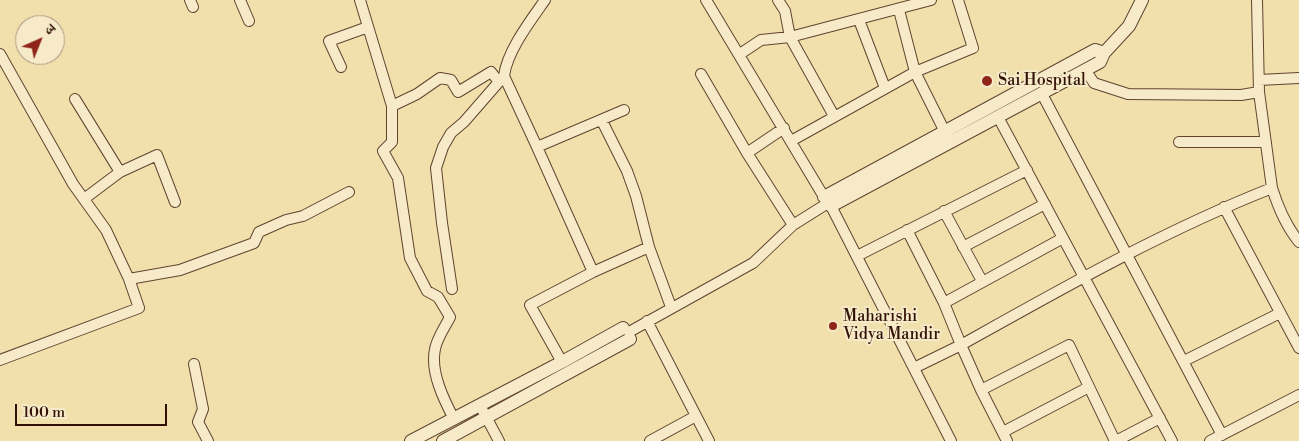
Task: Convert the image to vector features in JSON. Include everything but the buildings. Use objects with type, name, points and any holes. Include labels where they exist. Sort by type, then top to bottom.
[{"type":"street","points":[[240,0],[249,21]]},
{"type":"street","points":[[360,0],[392,106],[392,142],[383,151],[398,178],[410,258],[427,291],[438,297],[450,317],[435,349],[435,370],[441,396],[454,419]]},
{"type":"street","points":[[452,289],[436,168],[443,147],[451,133],[464,122],[502,79],[514,48],[545,0]]},
{"type":"street","points":[[706,0],[828,202],[951,441]]},
{"type":"street","points":[[778,0],[785,11],[790,37],[834,116]]},
{"type":"street","points":[[740,54],[761,40],[790,37],[899,10],[931,0]]},
{"type":"street","points":[[791,141],[915,72],[973,48],[958,0]]},
{"type":"street","points":[[828,202],[951,143],[1100,62],[1104,53],[1129,26],[1142,0]]},
{"type":"street","points":[[1256,0],[1259,92],[1272,188],[1292,234],[1299,242]]},
{"type":"street","points":[[899,10],[915,72],[951,143]]},
{"type":"street","points":[[859,20],[885,88]]},
{"type":"street","points":[[340,67],[329,41],[368,27]]},
{"type":"street","points":[[443,441],[487,418],[671,307],[753,263],[793,225],[944,130],[1095,50],[1104,53]]},
{"type":"street","points":[[0,54],[73,184],[106,230],[130,279],[139,308],[0,360]]},
{"type":"street","points":[[1086,71],[1094,82],[1128,94],[1241,95],[1259,92]]},
{"type":"street","points":[[392,106],[418,94],[440,78],[451,80],[458,92],[491,72],[502,79],[537,147],[593,272]]},
{"type":"street","points":[[701,74],[793,225]]},
{"type":"street","points":[[1259,80],[1299,78]]},
{"type":"street","points":[[1042,94],[1222,435]]},
{"type":"street","points":[[74,99],[120,172]]},
{"type":"street","points":[[537,147],[602,121],[624,110]]},
{"type":"street","points":[[998,117],[1172,441]]},
{"type":"street","points":[[602,121],[627,171],[636,196],[649,247],[671,307]]},
{"type":"street","points":[[747,152],[784,128]]},
{"type":"street","points":[[1179,142],[1266,142]]},
{"type":"street","points":[[84,198],[120,172],[157,155],[175,202]]},
{"type":"street","points":[[857,256],[1027,170]]},
{"type":"street","points":[[914,368],[961,345],[1083,276],[1224,207],[1272,188]]},
{"type":"street","points":[[130,279],[180,270],[254,243],[259,232],[286,220],[303,216],[349,192]]},
{"type":"street","points":[[963,247],[1045,204]]},
{"type":"street","points":[[1224,207],[1299,348]]},
{"type":"street","points":[[944,211],[982,281]]},
{"type":"street","points":[[907,230],[944,303],[981,390],[1005,436],[1089,387]]},
{"type":"street","points":[[944,303],[1063,238]]},
{"type":"street","points":[[562,362],[530,305],[593,272],[649,247]]},
{"type":"street","points":[[1184,361],[1280,313]]},
{"type":"street","points":[[647,321],[709,441]]},
{"type":"street","points":[[411,441],[562,362],[627,333]]},
{"type":"street","points":[[981,390],[1068,345],[1115,441],[1160,418]]},
{"type":"street","points":[[194,364],[203,408],[198,422],[208,441]]},
{"type":"street","points":[[1210,441],[1299,396]]},
{"type":"street","points":[[480,405],[499,441]]},
{"type":"street","points":[[650,441],[696,416]]},
{"type":"place","name":"Sai Hospital","points":[[987,81]]},
{"type":"place","name":"Maharishi Vidya Mandir","points":[[833,326]]}]
